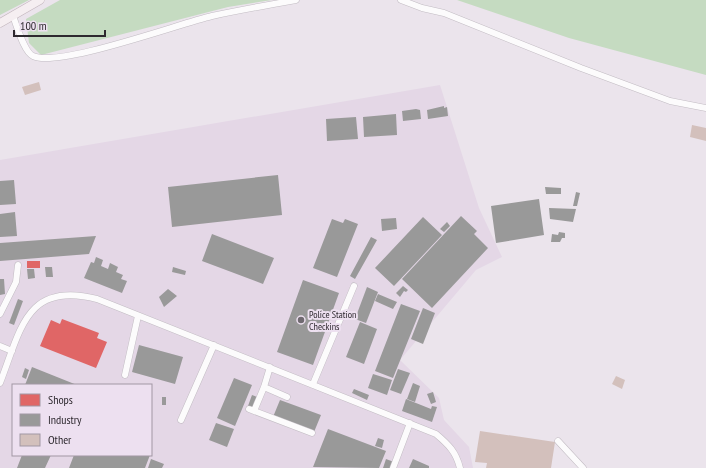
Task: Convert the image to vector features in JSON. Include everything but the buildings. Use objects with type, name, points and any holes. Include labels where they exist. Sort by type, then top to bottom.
[{"type":"main road","points":[[0,23],[40,0]]},
{"type":"street","points":[[13,16],[26,48],[31,56],[49,59],[84,53],[212,16],[296,0]]},
{"type":"street","points":[[401,0],[422,8],[444,13],[581,68],[670,101],[706,108]]},
{"type":"street","points":[[0,314],[16,282],[18,265]]},
{"type":"street","points":[[313,384],[354,286]]},
{"type":"street","points":[[0,382],[2,369],[12,351],[25,320],[34,309],[45,299],[60,294],[82,295],[97,299],[436,434],[452,447],[457,456],[460,468]]},
{"type":"street","points":[[124,375],[138,316]]},
{"type":"street","points":[[181,420],[214,345]]},
{"type":"street","points":[[0,346],[12,351]]},
{"type":"street","points":[[270,367],[264,387],[251,410],[312,433]]},
{"type":"street","points":[[264,387],[287,397]]},
{"type":"street","points":[[393,468],[410,423]]},
{"type":"street","points":[[558,441],[583,468]]},
{"type":"shaded area","points":[[440,85],[479,208],[502,257],[476,270],[400,360],[439,398],[444,420],[469,447],[473,468],[0,468],[0,160]]},
{"type":"green space","points":[[0,0],[29,0],[0,15]]},
{"type":"green space","points":[[60,0],[272,0],[228,7],[41,55],[29,43],[26,19]]},
{"type":"green space","points":[[457,0],[706,0],[706,75],[569,38]]},
{"type":"place","name":"Police Station Checkins","points":[[301,320]]}]
